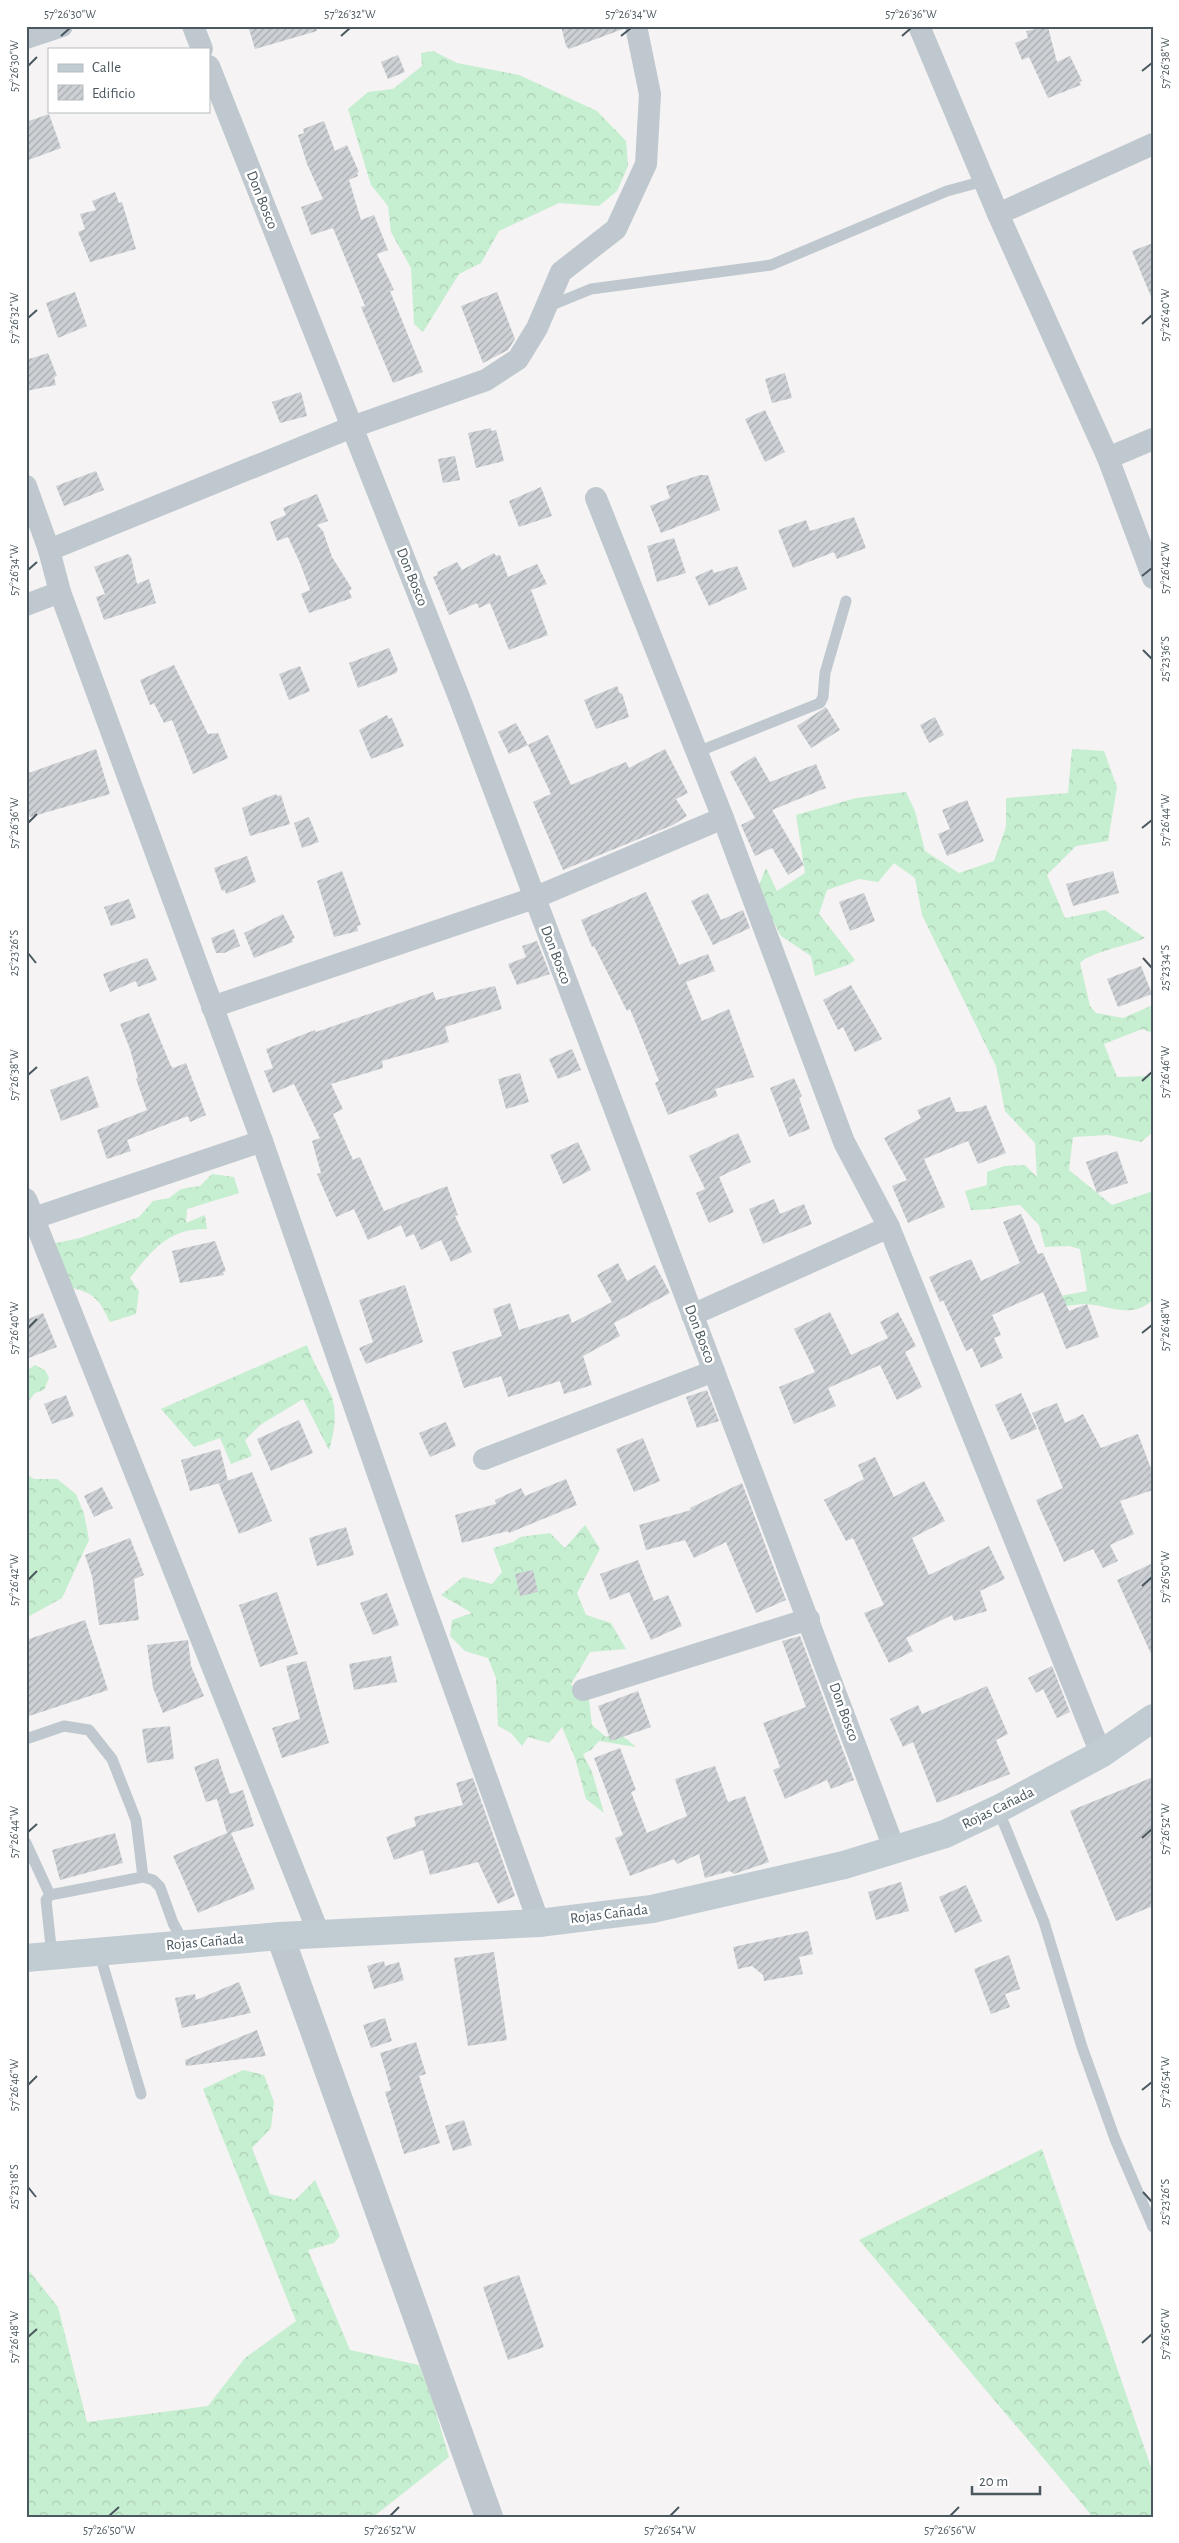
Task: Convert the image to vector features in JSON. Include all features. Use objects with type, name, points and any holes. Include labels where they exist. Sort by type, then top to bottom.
[{"type":"main road","name":"Rojas Cañada","points":[[39,1957],[280,1936],[539,1923],[652,1908],[844,1865],[894,1848],[945,1834],[998,1809],[1102,1754],[1153,1718]]},
{"type":"street","points":[[26,38],[62,26]]},
{"type":"street","points":[[193,26],[202,48]]},
{"type":"street","points":[[49,550],[352,427],[486,380],[518,359],[537,328],[561,272],[616,229],[646,164],[650,94],[636,26]]},
{"type":"street","points":[[919,26],[984,182],[1108,458],[1153,578]]},
{"type":"street","name":"Don Bosco","points":[[210,69],[459,697],[692,1314],[810,1619],[894,1848]]},
{"type":"street","points":[[998,214],[1153,144]]},
{"type":"street","points":[[1108,458],[1153,439]]},
{"type":"street","points":[[26,486],[49,550],[60,592],[262,1141],[415,1580],[539,1923]]},
{"type":"street","points":[[596,498],[697,752],[844,1142],[889,1228],[1102,1754]]},
{"type":"street","points":[[26,604],[60,592]]},
{"type":"street","points":[[212,1007],[534,898],[722,818]]},
{"type":"street","points":[[262,1141],[30,1208],[320,1934]]},
{"type":"street","points":[[692,1314],[889,1228]]},
{"type":"street","points":[[484,1459],[714,1371]]},
{"type":"street","points":[[583,1690],[810,1619]]},
{"type":"street","points":[[280,1936],[489,2517]]},
{"type":"lane","points":[[545,308],[591,289],[771,265],[947,191],[984,182]]},
{"type":"lane","points":[[697,752],[820,703],[823,697],[825,673],[846,601]]},
{"type":"lane","points":[[26,1740],[64,1726],[89,1730],[112,1759],[136,1820],[143,1877]]},
{"type":"lane","points":[[998,1809],[1044,1922],[1082,2047],[1115,2139],[1153,2227]]},
{"type":"lane","points":[[26,1843],[50,1895]]},
{"type":"lane","points":[[39,1957],[46,1900],[50,1895],[143,1877],[153,1880],[160,1887],[173,1923],[184,1944]]},
{"type":"lane","points":[[99,1952],[140,2094]]},
{"type":"green space","points":[[433,51],[457,63],[519,75],[597,111],[626,141],[628,166],[617,191],[599,206],[559,203],[499,231],[481,263],[459,274],[423,332],[414,324],[411,268],[391,232],[388,206],[371,185],[348,109],[368,92],[393,89],[422,66],[421,53]]},
{"type":"green space","points":[[1072,749],[1104,751],[1117,787],[1108,841],[1076,846],[1047,875],[1065,918],[1105,910],[1145,938],[1093,955],[1080,963],[1090,1006],[1096,1013],[1123,1018],[1153,1005],[1153,1033],[1142,1029],[1104,1044],[1117,1077],[1153,1076],[1153,1132],[1141,1142],[1108,1135],[1073,1137],[1069,1170],[1112,1205],[1153,1191],[1153,1300],[1144,1306],[1128,1310],[1085,1304],[1062,1306],[1060,1296],[1087,1291],[1080,1249],[1069,1246],[1045,1247],[1039,1225],[1020,1205],[971,1210],[965,1191],[987,1185],[987,1172],[1004,1166],[1025,1165],[1037,1177],[1035,1143],[1005,1111],[996,1066],[922,915],[915,878],[894,863],[878,882],[859,879],[827,890],[819,914],[855,960],[848,965],[815,976],[811,956],[781,936],[757,890],[766,868],[777,891],[805,873],[796,815],[856,798],[906,792],[915,811],[925,851],[959,873],[994,861],[1006,827],[1006,798],[1068,793]]},
{"type":"green space","points":[[212,1174],[234,1177],[239,1193],[187,1209],[186,1223],[205,1215],[207,1229],[182,1232],[172,1237],[154,1250],[138,1268],[130,1278],[139,1291],[136,1314],[110,1322],[93,1296],[65,1286],[44,1253],[56,1243],[80,1238],[139,1217],[153,1201],[169,1198],[181,1189],[200,1186]]},
{"type":"green space","points":[[307,1345],[333,1402],[334,1423],[329,1450],[303,1399],[260,1425],[245,1440],[252,1456],[231,1464],[220,1438],[194,1447],[161,1409]]},
{"type":"green space","points":[[35,1365],[45,1370],[49,1378],[44,1390],[35,1393],[26,1404],[26,1371]]},
{"type":"green space","points":[[26,1474],[34,1479],[57,1479],[76,1494],[84,1514],[89,1540],[62,1598],[26,1618]]},
{"type":"green space","points":[[585,1525],[600,1549],[577,1593],[586,1615],[611,1623],[626,1649],[590,1652],[571,1684],[581,1696],[588,1692],[592,1725],[606,1737],[619,1733],[636,1747],[599,1741],[591,1750],[583,1754],[592,1772],[604,1813],[586,1799],[575,1758],[562,1727],[549,1743],[528,1737],[522,1746],[511,1733],[498,1726],[496,1678],[488,1658],[465,1651],[450,1636],[452,1620],[472,1613],[441,1595],[463,1577],[492,1584],[502,1572],[493,1548],[513,1542],[520,1537],[550,1533],[565,1548]]},
{"type":"green space","points":[[243,2070],[264,2075],[274,2102],[271,2128],[252,2148],[270,2194],[295,2200],[315,2180],[340,2236],[334,2243],[308,2250],[350,2350],[419,2365],[432,2399],[449,2457],[373,2517],[26,2517],[26,2267],[58,2307],[87,2422],[208,2406],[245,2358],[296,2321],[203,2089]]},
{"type":"green space","points":[[1042,2149],[1153,2473],[1153,2517],[1093,2517],[859,2240]]},
{"type":"building","points":[[248,26],[316,26],[317,31],[255,49]]},
{"type":"building","points":[[561,26],[623,26],[623,29],[569,49],[566,46]]},
{"type":"building","points":[[1048,27],[1057,62],[1070,56],[1082,81],[1079,82],[1081,85],[1048,98],[1029,57],[1022,60],[1015,43],[1028,38],[1026,31]]},
{"type":"building","points":[[398,55],[405,72],[388,79],[381,62]]},
{"type":"building","points":[[49,114],[61,148],[26,161],[26,122]]},
{"type":"building","points":[[324,121],[335,151],[347,145],[359,172],[357,173],[358,176],[349,180],[361,220],[374,215],[388,250],[377,254],[394,290],[390,291],[423,372],[393,383],[361,307],[365,306],[333,228],[311,235],[301,207],[323,199],[307,164],[298,135],[304,133],[303,129]]},
{"type":"building","points":[[115,192],[119,203],[122,202],[136,249],[90,262],[78,232],[85,229],[80,214],[96,210],[92,201]]},
{"type":"building","points":[[1153,243],[1153,299],[1152,299],[1132,251]]},
{"type":"building","points":[[75,292],[87,326],[58,338],[46,303]]},
{"type":"building","points":[[497,292],[515,339],[508,350],[483,363],[461,306]]},
{"type":"building","points":[[48,353],[57,376],[54,377],[56,385],[26,391],[26,360]]},
{"type":"building","points":[[785,373],[792,398],[772,403],[765,379]]},
{"type":"building","points":[[301,392],[307,416],[280,423],[272,402]]},
{"type":"building","points":[[765,410],[785,452],[765,462],[745,419]]},
{"type":"building","points":[[491,428],[491,431],[496,430],[504,461],[476,468],[468,433]]},
{"type":"building","points":[[455,456],[460,480],[443,483],[438,459]]},
{"type":"building","points":[[96,471],[104,490],[64,506],[56,486]]},
{"type":"building","points":[[700,475],[708,475],[720,510],[661,533],[650,506],[670,498],[666,486]]},
{"type":"building","points":[[541,487],[552,516],[519,527],[509,501]]},
{"type":"building","points":[[317,494],[328,521],[317,525],[323,531],[332,557],[352,589],[349,591],[352,598],[309,613],[301,594],[310,590],[300,563],[288,537],[277,541],[270,522],[286,515],[283,508]]},
{"type":"building","points":[[854,517],[866,548],[837,559],[834,552],[793,568],[778,530],[806,520],[810,531]]},
{"type":"building","points":[[674,538],[686,573],[657,582],[647,546]]},
{"type":"building","points":[[494,553],[496,556],[500,555],[508,577],[537,564],[547,584],[531,590],[548,635],[509,650],[490,603],[479,608],[477,603],[449,615],[433,577],[438,575],[437,572],[457,562],[462,570]]},
{"type":"building","points":[[128,554],[131,557],[137,584],[149,579],[156,603],[104,620],[96,597],[105,594],[94,567]]},
{"type":"building","points":[[737,566],[747,589],[709,606],[695,577],[712,569],[714,573]]},
{"type":"building","points":[[389,648],[398,670],[396,673],[358,688],[349,663]]},
{"type":"building","points":[[174,665],[208,734],[218,733],[228,758],[193,774],[172,720],[164,723],[154,703],[150,705],[140,680]]},
{"type":"building","points":[[300,666],[310,691],[289,700],[279,674]]},
{"type":"building","points":[[617,686],[620,694],[622,693],[629,717],[596,729],[584,700]]},
{"type":"building","points":[[826,707],[840,730],[811,748],[797,726]]},
{"type":"building","points":[[387,715],[389,719],[392,718],[404,746],[371,759],[359,730]]},
{"type":"building","points":[[935,717],[944,735],[929,743],[920,725]]},
{"type":"building","points":[[516,723],[528,745],[509,754],[498,732]]},
{"type":"building","points":[[548,735],[571,785],[626,762],[629,768],[665,749],[688,793],[676,799],[687,816],[673,825],[563,870],[533,802],[551,794],[528,745]]},
{"type":"building","points":[[96,749],[110,794],[30,817],[26,806],[26,774]]},
{"type":"building","points":[[755,756],[770,782],[816,764],[826,788],[772,810],[804,865],[788,875],[772,848],[755,856],[741,825],[755,818],[730,772]]},
{"type":"building","points":[[276,794],[277,796],[281,795],[290,824],[250,836],[242,808]]},
{"type":"building","points":[[967,800],[984,841],[947,856],[938,834],[950,829],[942,810]]},
{"type":"building","points":[[309,817],[319,842],[302,848],[294,823]]},
{"type":"building","points":[[247,856],[256,882],[226,894],[225,890],[222,891],[214,868]]},
{"type":"building","points":[[342,871],[361,925],[357,926],[358,931],[334,937],[317,881]]},
{"type":"building","points":[[1113,871],[1119,893],[1073,906],[1066,884]]},
{"type":"building","points":[[646,892],[679,965],[708,954],[715,971],[686,982],[702,1021],[729,1009],[754,1077],[715,1089],[718,1096],[668,1115],[655,1083],[659,1081],[630,1009],[627,1011],[594,946],[592,947],[581,920]]},
{"type":"building","points":[[708,893],[721,920],[743,910],[750,928],[713,945],[691,901]]},
{"type":"building","points":[[864,893],[875,921],[850,931],[839,902]]},
{"type":"building","points":[[129,899],[136,918],[111,926],[104,907]]},
{"type":"building","points":[[283,914],[295,938],[292,939],[293,942],[254,958],[244,933]]},
{"type":"building","points":[[234,929],[240,946],[224,953],[216,953],[211,938]]},
{"type":"building","points":[[537,941],[550,974],[517,985],[508,964],[526,957],[522,946]]},
{"type":"building","points":[[147,958],[157,980],[138,987],[136,981],[110,992],[103,974]]},
{"type":"building","points":[[1141,966],[1152,994],[1118,1007],[1107,979]]},
{"type":"building","points":[[851,985],[882,1039],[855,1052],[843,1027],[838,1030],[823,1000]]},
{"type":"building","points":[[495,986],[502,1009],[445,1027],[449,1042],[382,1061],[383,1068],[331,1084],[343,1109],[333,1114],[353,1160],[360,1157],[384,1211],[447,1186],[458,1215],[455,1216],[472,1252],[451,1262],[441,1240],[421,1250],[414,1234],[406,1237],[401,1225],[368,1240],[354,1209],[336,1217],[317,1174],[321,1173],[312,1141],[320,1138],[294,1084],[273,1093],[264,1071],[273,1068],[266,1049],[315,1030],[316,1032],[433,992],[436,1000]]},
{"type":"building","points":[[149,1013],[171,1066],[173,1068],[186,1063],[206,1115],[190,1122],[188,1116],[127,1140],[131,1151],[107,1159],[97,1130],[147,1110],[136,1079],[138,1078],[130,1049],[120,1024]]},
{"type":"building","points":[[572,1049],[581,1070],[558,1079],[549,1059]]},
{"type":"building","points":[[520,1073],[529,1102],[506,1109],[498,1079]]},
{"type":"building","points":[[88,1076],[99,1107],[61,1121],[50,1090]]},
{"type":"building","points":[[794,1078],[802,1096],[799,1098],[810,1129],[789,1137],[770,1088]]},
{"type":"building","points":[[950,1097],[956,1112],[971,1111],[986,1105],[1006,1153],[978,1164],[968,1141],[924,1159],[945,1207],[908,1223],[892,1186],[907,1180],[884,1138],[921,1118],[917,1110]]},
{"type":"building","points":[[738,1133],[751,1162],[719,1177],[734,1212],[709,1223],[696,1193],[705,1189],[689,1156]]},
{"type":"building","points":[[578,1142],[591,1170],[563,1184],[550,1155]]},
{"type":"building","points":[[1117,1151],[1128,1183],[1097,1193],[1086,1162]]},
{"type":"building","points":[[774,1199],[780,1214],[804,1204],[812,1224],[763,1244],[749,1209]]},
{"type":"building","points":[[1021,1214],[1038,1254],[1043,1253],[1069,1311],[1087,1304],[1099,1337],[1066,1349],[1043,1292],[992,1315],[1001,1335],[994,1338],[1003,1358],[981,1368],[972,1348],[966,1351],[943,1300],[940,1302],[929,1277],[971,1259],[981,1281],[1020,1263],[1003,1222]]},
{"type":"building","points":[[215,1241],[226,1271],[223,1272],[224,1275],[180,1283],[172,1251]]},
{"type":"building","points":[[618,1263],[627,1281],[655,1265],[670,1293],[614,1323],[620,1336],[583,1356],[592,1385],[564,1394],[560,1381],[508,1397],[501,1376],[464,1388],[452,1352],[502,1336],[493,1309],[510,1303],[519,1330],[569,1314],[572,1323],[612,1302],[597,1275]]},
{"type":"building","points":[[405,1285],[423,1342],[366,1364],[359,1348],[373,1342],[359,1300]]},
{"type":"building","points":[[830,1312],[851,1355],[888,1338],[880,1322],[898,1312],[916,1346],[905,1352],[922,1387],[897,1400],[880,1365],[828,1388],[836,1406],[794,1424],[779,1387],[815,1372],[794,1329]]},
{"type":"building","points":[[43,1313],[57,1347],[26,1359],[26,1320]]},
{"type":"building","points":[[707,1390],[719,1421],[697,1428],[686,1397]]},
{"type":"building","points":[[1021,1393],[1037,1429],[1011,1440],[995,1405]]},
{"type":"building","points":[[66,1395],[74,1416],[52,1424],[44,1404]]},
{"type":"building","points":[[1057,1403],[1065,1423],[1083,1414],[1101,1448],[1138,1434],[1153,1474],[1153,1490],[1120,1501],[1134,1534],[1110,1545],[1118,1561],[1103,1568],[1093,1549],[1064,1562],[1036,1500],[1063,1488],[1032,1413]]},
{"type":"building","points":[[299,1420],[313,1453],[271,1471],[257,1439]]},
{"type":"building","points":[[446,1422],[456,1446],[430,1457],[419,1433]]},
{"type":"building","points":[[643,1438],[660,1481],[634,1492],[616,1449]]},
{"type":"building","points":[[220,1449],[228,1481],[190,1491],[181,1460]]},
{"type":"building","points":[[875,1457],[894,1497],[924,1481],[945,1521],[912,1538],[929,1575],[989,1546],[1005,1579],[980,1591],[987,1611],[954,1621],[952,1615],[906,1638],[913,1651],[889,1663],[864,1613],[884,1605],[853,1538],[846,1541],[824,1500],[864,1479],[858,1465]]},
{"type":"building","points":[[252,1472],[272,1521],[239,1534],[219,1484]]},
{"type":"building","points":[[566,1479],[577,1505],[509,1533],[508,1531],[462,1543],[455,1515],[496,1504],[495,1500],[521,1488],[525,1496]]},
{"type":"building","points":[[742,1483],[786,1600],[756,1613],[726,1542],[694,1558],[685,1540],[646,1550],[639,1525],[691,1510],[690,1508]]},
{"type":"building","points":[[102,1487],[113,1508],[94,1517],[84,1496]]},
{"type":"building","points":[[346,1527],[354,1555],[317,1566],[309,1538]]},
{"type":"building","points":[[130,1538],[144,1575],[134,1579],[139,1620],[99,1625],[92,1576],[85,1555]]},
{"type":"building","points":[[638,1560],[654,1601],[668,1595],[682,1626],[651,1640],[629,1592],[610,1600],[600,1574]]},
{"type":"building","points":[[1153,1563],[1153,1658],[1117,1580]]},
{"type":"building","points":[[533,1570],[538,1592],[520,1596],[515,1574]]},
{"type":"building","points":[[277,1592],[298,1654],[260,1667],[239,1605]]},
{"type":"building","points":[[387,1593],[399,1625],[373,1635],[360,1603]]},
{"type":"building","points":[[85,1620],[108,1690],[26,1717],[26,1640]]},
{"type":"building","points":[[800,1636],[854,1780],[831,1789],[827,1780],[785,1799],[773,1770],[780,1767],[763,1723],[806,1707],[782,1641]]},
{"type":"building","points":[[188,1640],[191,1666],[204,1696],[163,1713],[153,1688],[147,1645]]},
{"type":"building","points":[[391,1656],[397,1682],[354,1690],[349,1664]]},
{"type":"building","points":[[306,1661],[329,1743],[282,1758],[272,1728],[300,1719],[286,1666]]},
{"type":"building","points":[[1052,1666],[1070,1712],[1057,1718],[1043,1689],[1036,1693],[1028,1678]]},
{"type":"building","points":[[987,1686],[1008,1734],[996,1740],[1010,1774],[937,1803],[913,1742],[903,1747],[890,1719],[918,1705],[922,1714]]},
{"type":"building","points":[[638,1691],[651,1727],[611,1741],[598,1706]]},
{"type":"building","points":[[170,1726],[174,1759],[147,1763],[142,1729]]},
{"type":"building","points":[[620,1748],[636,1790],[631,1792],[647,1833],[687,1816],[675,1779],[715,1766],[728,1802],[745,1796],[769,1862],[734,1874],[730,1871],[705,1878],[699,1854],[677,1864],[674,1859],[630,1876],[615,1838],[623,1835],[594,1758]]},
{"type":"building","points":[[218,1758],[230,1794],[243,1790],[254,1826],[231,1833],[255,1889],[198,1913],[173,1856],[227,1833],[217,1799],[206,1802],[194,1767]]},
{"type":"building","points":[[1153,1777],[1153,1906],[1116,1921],[1070,1811]]},
{"type":"building","points":[[473,1778],[515,1896],[498,1904],[478,1862],[430,1875],[423,1850],[394,1860],[386,1837],[416,1826],[414,1817],[463,1805],[456,1783]]},
{"type":"building","points":[[115,1833],[123,1863],[60,1880],[52,1850]]},
{"type":"building","points":[[901,1882],[909,1911],[876,1920],[868,1892]]},
{"type":"building","points":[[966,1885],[982,1921],[955,1933],[939,1897]]},
{"type":"building","points":[[808,1931],[813,1954],[799,1957],[803,1974],[764,1981],[763,1975],[752,1966],[738,1969],[733,1947]]},
{"type":"building","points":[[494,1952],[507,2040],[468,2046],[454,1958]]},
{"type":"building","points":[[1009,1955],[1020,1989],[1005,1994],[1010,2007],[991,2014],[974,1969]]},
{"type":"building","points":[[384,1961],[385,1966],[399,1962],[404,1980],[374,1989],[367,1966]]},
{"type":"building","points":[[239,1982],[251,2013],[182,2028],[175,1998],[195,1994],[196,2000]]},
{"type":"building","points":[[385,2018],[392,2041],[371,2048],[363,2025]]},
{"type":"building","points":[[257,2030],[266,2056],[186,2066],[185,2060]]},
{"type":"building","points":[[416,2042],[426,2074],[419,2076],[440,2143],[404,2154],[385,2092],[391,2090],[380,2053]]},
{"type":"building","points":[[464,2120],[472,2145],[453,2151],[445,2126]]},
{"type":"building","points":[[519,2275],[544,2347],[508,2360],[483,2287]]}]
